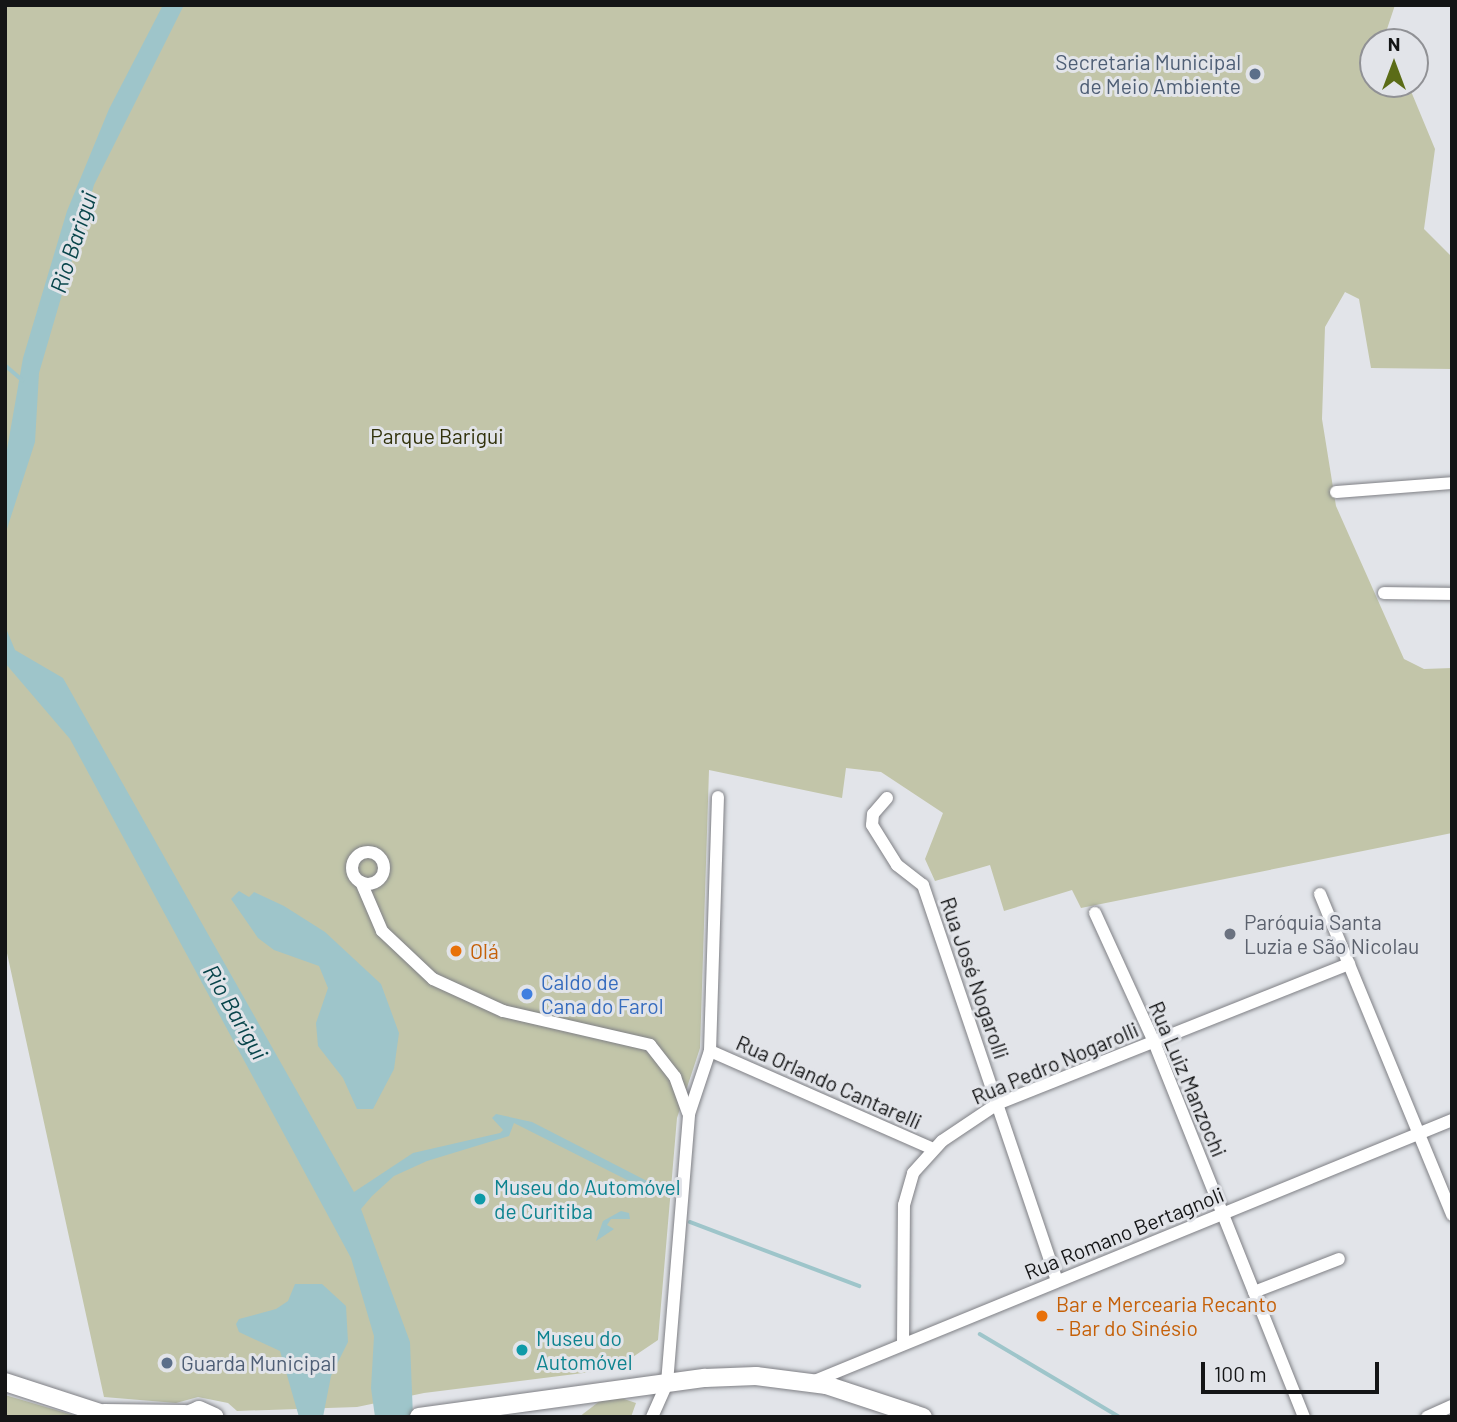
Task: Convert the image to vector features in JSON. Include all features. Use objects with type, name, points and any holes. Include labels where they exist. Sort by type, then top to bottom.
[{"type":"main road","points":[[419,1417],[730,1376],[811,1382],[923,1417]]},
{"type":"main road","points":[[5,1381],[109,1415],[183,1415],[199,1410],[215,1417]]},
{"type":"street","points":[[1336,492],[1452,483]]},
{"type":"street","points":[[1384,593],[1452,594]]},
{"type":"street","points":[[652,1417],[667,1383],[688,1114],[710,1051],[718,796]]},
{"type":"street","name":"Rua José Nogarolli","points":[[887,798],[873,814],[872,825],[897,865],[923,885],[1057,1282]]},
{"type":"street","points":[[360,882],[382,931],[433,979],[503,1011],[650,1045],[675,1076],[688,1114]]},
{"type":"street","points":[[1320,894],[1452,1215]]},
{"type":"street","name":"Rua Luiz Manzochi","points":[[1095,913],[1154,1042],[1304,1417]]},
{"type":"street","name":"Rua Pedro Nogarolli","points":[[903,1344],[904,1205],[914,1173],[933,1149],[997,1104],[1349,964]]},
{"type":"street","name":"Rua Orlando Cantarelli","points":[[710,1051],[933,1149]]},
{"type":"street","name":"Rua Romano Bertagnoli","points":[[811,1382],[1452,1120]]},
{"type":"street","points":[[1254,1292],[1339,1259]]},
{"type":"street","points":[[1427,1417],[1452,1406]]},
{"type":"green space","name":"Parque Barigui","points":[[5,5],[1395,5],[1387,28],[1359,28],[1359,98],[1414,98],[1435,149],[1424,229],[1452,257],[1452,369],[1371,368],[1359,299],[1345,292],[1325,327],[1322,419],[1336,506],[1404,659],[1424,669],[1452,668],[1452,833],[1081,908],[1072,890],[1004,911],[990,865],[935,881],[925,859],[943,813],[881,772],[846,768],[842,798],[709,770],[700,1048],[677,1118],[658,1340],[615,1369],[424,1393],[357,1407],[237,1411],[228,1403],[198,1397],[176,1403],[104,1397],[5,944]]},
{"type":"green space","points":[[609,1394],[636,1403],[631,1417],[579,1417]]},
{"type":"green space","points":[[5,1395],[80,1417],[5,1417]]},
{"type":"water","name":"Rio Barigui","points":[[163,5],[184,5],[94,185],[39,373],[35,442],[5,535],[5,461],[23,358],[67,211],[109,109]]},
{"type":"water","name":"Rio Barigui","points":[[5,626],[15,650],[63,678],[354,1192],[413,1153],[500,1133],[503,1130],[492,1118],[496,1114],[532,1122],[647,1181],[643,1188],[514,1123],[509,1136],[427,1161],[394,1176],[372,1196],[361,1209],[410,1342],[413,1417],[375,1417],[371,1388],[374,1336],[351,1258],[70,739],[5,663]]},
{"type":"water","points":[[239,891],[249,897],[254,892],[284,906],[325,932],[381,984],[399,1033],[394,1069],[373,1109],[357,1109],[343,1078],[318,1046],[316,1023],[328,988],[319,966],[274,950],[258,938],[231,899]]},
{"type":"water","points":[[621,1211],[629,1213],[630,1219],[611,1219],[607,1225],[614,1229],[596,1241],[603,1221]]},
{"type":"water","points":[[295,1284],[322,1284],[346,1306],[348,1342],[331,1376],[323,1417],[299,1417],[280,1351],[239,1332],[236,1324],[239,1319],[276,1309],[288,1301]]},
{"type":"waterway","points":[[5,365],[22,380]]},
{"type":"waterway","points":[[690,1222],[859,1286]]},
{"type":"waterway","points":[[980,1334],[1120,1417]]},
{"type":"place","name":"Secretaria Municipal de Meio Ambiente","points":[[1255,74]]},
{"type":"place","name":"Paróquia Santa Luzia e São Nicolau","points":[[1230,934]]},
{"type":"place","name":"Olá","points":[[456,951]]},
{"type":"place","name":"Caldo de Cana do Farol","points":[[527,994]]},
{"type":"place","name":"Museu do Automóvel de Curitiba","points":[[480,1199]]},
{"type":"place","name":"Bar e Mercearia Recanto - Bar do Sinésio","points":[[1042,1316]]},
{"type":"place","name":"Museu do Automóvel","points":[[522,1350]]},
{"type":"place","name":"Guarda Municipal","points":[[167,1363]]}]
